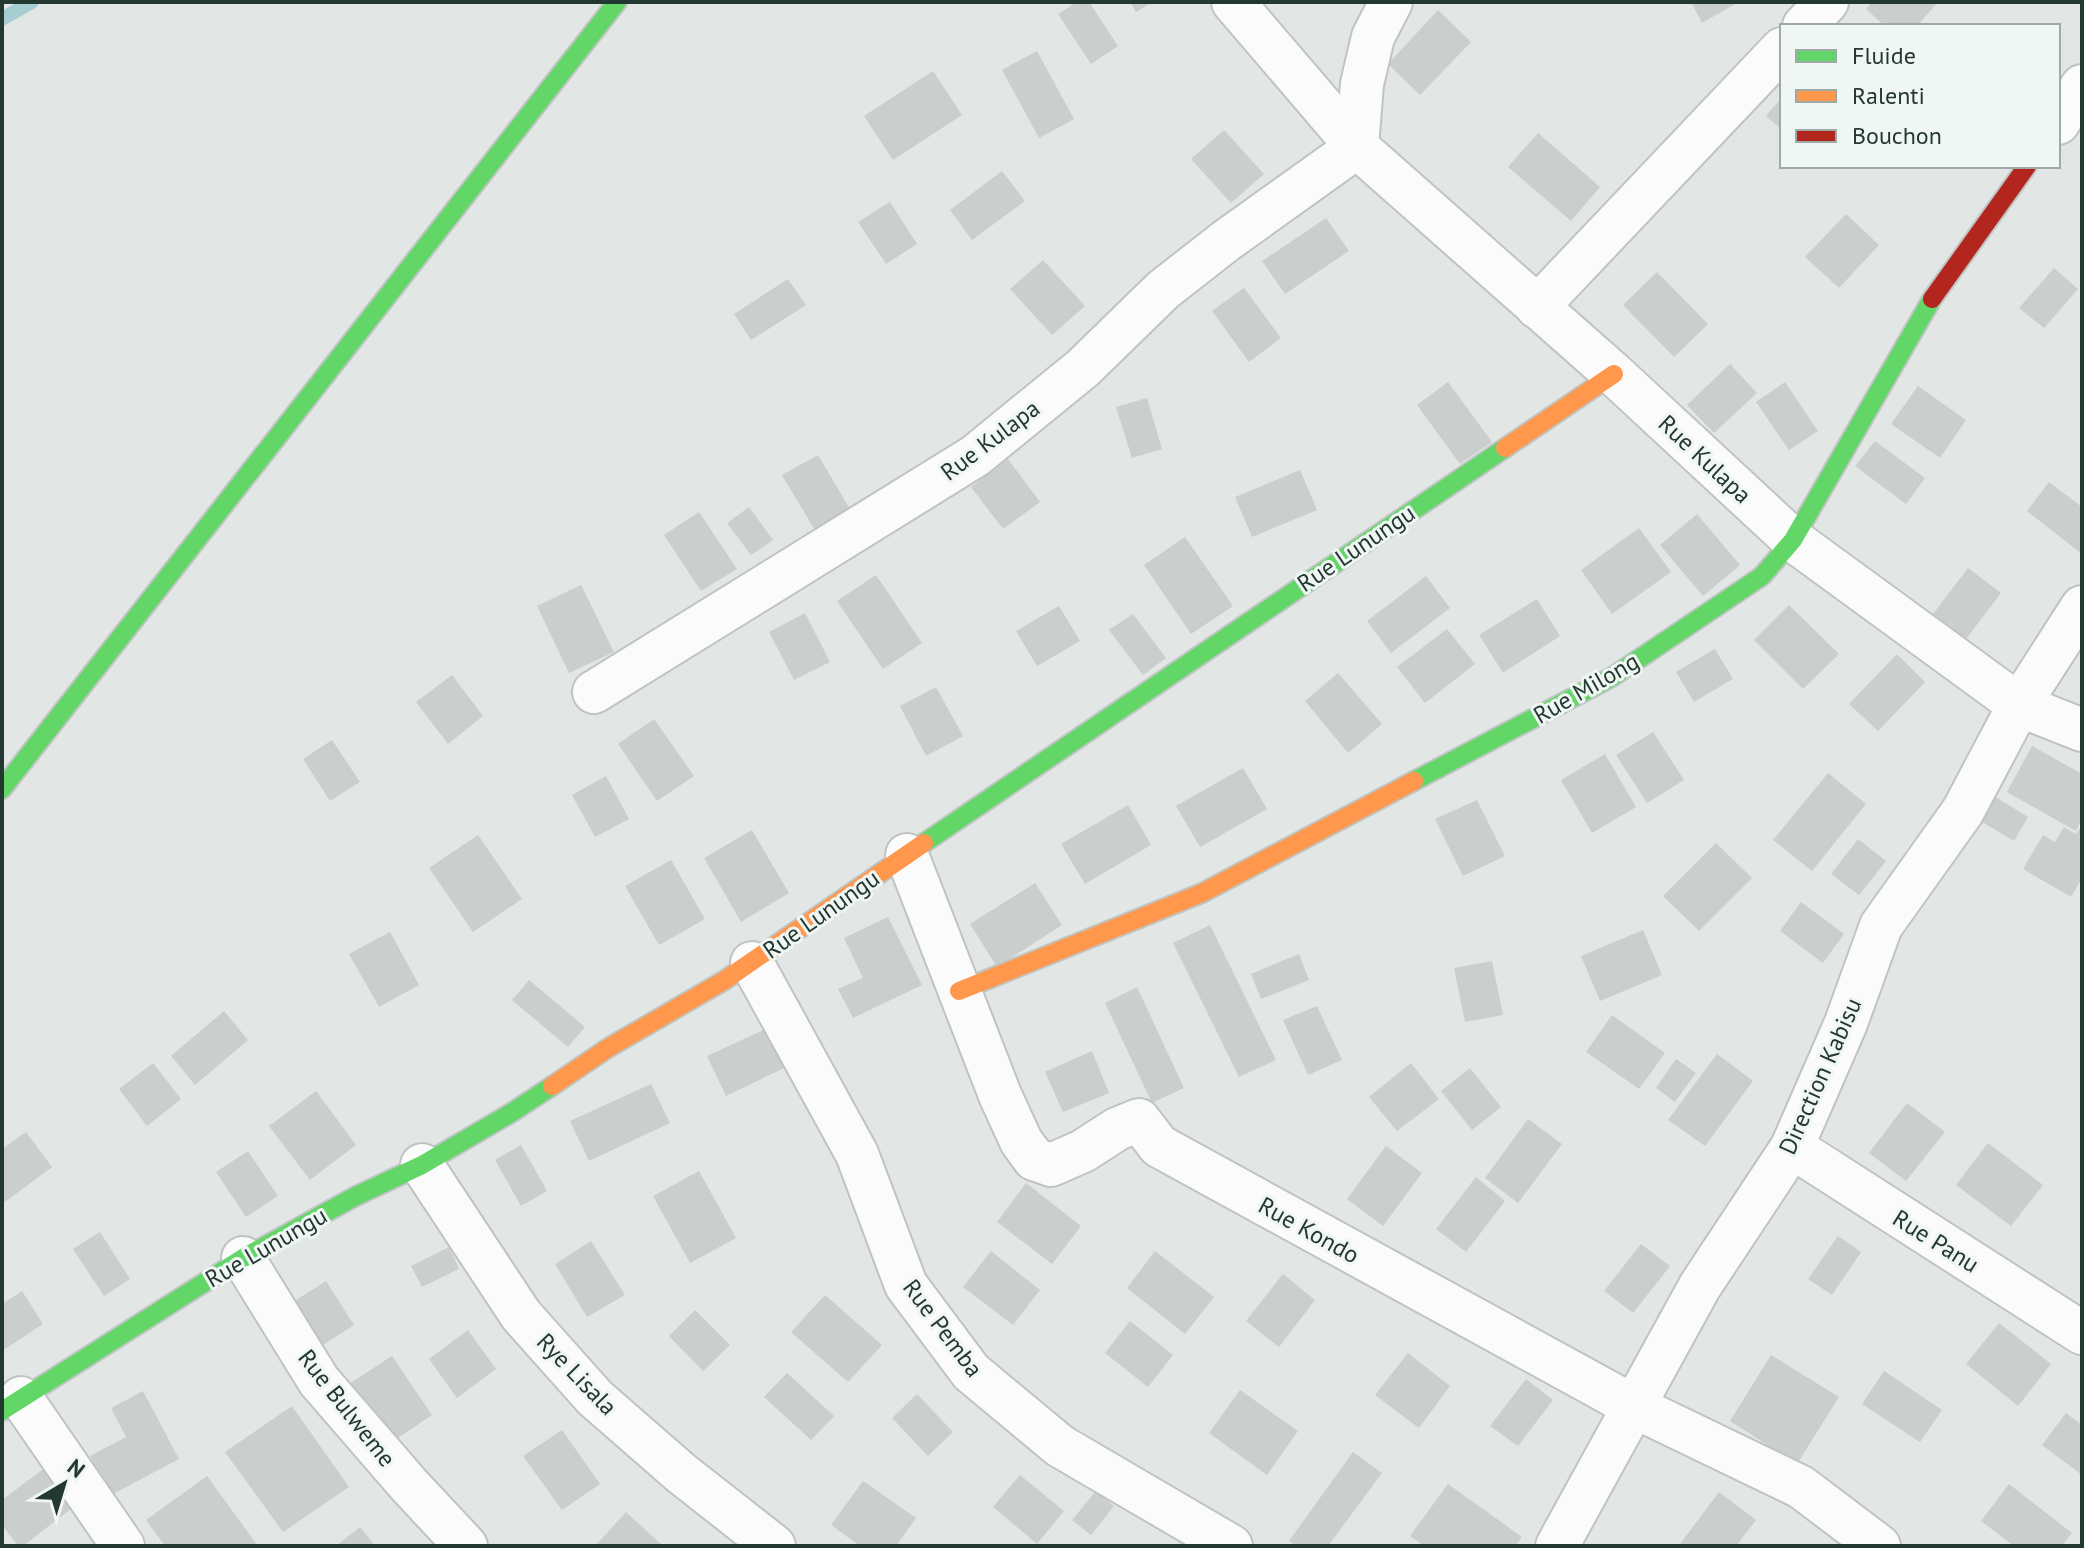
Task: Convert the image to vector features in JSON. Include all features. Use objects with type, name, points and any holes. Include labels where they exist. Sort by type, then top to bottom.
[{"type":"main road","points":[[2,789],[617,2]]},
{"type":"main road","name":"Rue Milong","points":[[959,991],[1202,893],[1598,684],[1762,576],[1793,540],[1938,289],[2026,168]]},
{"type":"main road","name":"Rue Lunungu","points":[[12,1405],[243,1258],[356,1196],[422,1165],[511,1113],[608,1048],[752,963],[1614,374]]},
{"type":"street","name":"Rue Kulapa","points":[[1233,2],[1357,147],[1614,374],[1793,540],[2019,705],[2082,730]]},
{"type":"street","points":[[1357,147],[1362,84],[1373,37],[1391,2]]},
{"type":"street","points":[[1806,24],[1827,2]]},
{"type":"street","points":[[1537,307],[1780,51]]},
{"type":"street","points":[[2060,120],[2082,86]]},
{"type":"street","name":"Rue Kulapa","points":[[594,692],[975,456],[1083,368],[1163,290],[1357,147]]},
{"type":"street","name":"Direction Kabisu","points":[[1557,1546],[1700,1286],[1792,1147],[1846,1023],[1881,926],[1963,811],[2019,705],[2082,607]]},
{"type":"street","name":"Rue Kondo","points":[[907,855],[1000,1095],[1021,1141],[1034,1159],[1051,1165],[1139,1120],[1159,1146],[1635,1407],[1801,1487],[1879,1546]]},
{"type":"street","name":"Rue Pemba","points":[[752,963],[857,1154],[906,1285],[971,1372],[1060,1446],[1231,1546]]},
{"type":"street","name":"Rue Panu","points":[[1792,1147],[2082,1333]]},
{"type":"street","name":"Rye Lisala","points":[[422,1165],[521,1315],[595,1398],[681,1473],[774,1546]]},
{"type":"street","name":"Rue Bulweme","points":[[243,1258],[319,1381],[466,1546]]},
{"type":"street","points":[[12,1405],[123,1546]]},
{"type":"building","points":[[1077,2],[1089,2],[1118,46],[1091,64],[1058,14]]},
{"type":"building","points":[[1130,2],[1153,2],[1136,12]]},
{"type":"building","points":[[1691,2],[1739,2],[1702,23]]},
{"type":"building","points":[[1872,2],[1938,2],[1919,24],[1883,24],[1866,9]]},
{"type":"building","points":[[1438,10],[1471,42],[1420,95],[1388,64]]},
{"type":"building","points":[[1037,51],[1074,119],[1039,138],[1002,70]]},
{"type":"building","points":[[933,71],[962,115],[893,160],[864,116]]},
{"type":"building","points":[[1780,99],[1780,128],[1766,116]]},
{"type":"building","points":[[1224,130],[1264,174],[1231,203],[1191,159]]},
{"type":"building","points":[[1538,133],[1600,187],[1571,221],[1508,167]]},
{"type":"building","points":[[1002,171],[1025,201],[972,240],[950,210]]},
{"type":"building","points":[[890,202],[917,244],[886,264],[858,222]]},
{"type":"building","points":[[1846,214],[1879,245],[1839,288],[1805,257]]},
{"type":"building","points":[[1326,218],[1349,251],[1285,294],[1262,261]]},
{"type":"building","points":[[1043,260],[1085,306],[1052,335],[1010,289]]},
{"type":"building","points":[[2054,268],[2078,289],[2044,328],[2019,308]]},
{"type":"building","points":[[1657,272],[1708,324],[1674,357],[1623,305]]},
{"type":"building","points":[[788,279],[806,305],[751,340],[734,314]]},
{"type":"building","points":[[1244,288],[1281,338],[1249,362],[1212,311]]},
{"type":"building","points":[[1730,364],[1757,393],[1714,433],[1687,405]]},
{"type":"building","points":[[1448,382],[1492,442],[1460,464],[1417,405]]},
{"type":"building","points":[[1785,382],[1818,431],[1789,450],[1756,402]]},
{"type":"building","points":[[1918,386],[1966,420],[1940,458],[1891,424]]},
{"type":"building","points":[[1147,398],[1162,449],[1132,458],[1116,407]]},
{"type":"building","points":[[1875,441],[1925,478],[1906,504],[1855,466]]},
{"type":"building","points":[[818,455],[854,516],[819,537],[782,475]]},
{"type":"building","points":[[1008,459],[1040,502],[1003,529],[971,487]]},
{"type":"building","points":[[1300,470],[1317,510],[1252,537],[1235,497]]},
{"type":"building","points":[[2049,482],[2082,507],[2082,554],[2027,511]]},
{"type":"building","points":[[749,507],[773,540],[751,555],[727,523]]},
{"type":"building","points":[[699,512],[737,569],[701,591],[664,535]]},
{"type":"building","points":[[1697,514],[1740,565],[1703,596],[1660,545]]},
{"type":"building","points":[[1639,528],[1671,572],[1612,614],[1581,570]]},
{"type":"building","points":[[1185,537],[1233,606],[1191,634],[1144,565]]},
{"type":"building","points":[[1968,568],[2001,593],[1966,639],[1933,614]]},
{"type":"building","points":[[876,575],[922,643],[883,669],[837,601]]},
{"type":"building","points":[[1426,576],[1450,608],[1391,653],[1367,621]]},
{"type":"building","points":[[581,585],[614,652],[569,673],[537,606]]},
{"type":"building","points":[[1537,599],[1560,636],[1503,673],[1479,635]]},
{"type":"building","points":[[1789,605],[1839,654],[1803,689],[1754,640]]},
{"type":"building","points":[[1059,606],[1080,641],[1037,666],[1016,631]]},
{"type":"building","points":[[805,613],[830,662],[794,680],[769,632]]},
{"type":"building","points":[[1133,614],[1166,658],[1143,675],[1109,630]]},
{"type":"building","points":[[1447,629],[1475,664],[1425,703],[1397,667]]},
{"type":"building","points":[[1715,649],[1733,679],[1694,702],[1676,672]]},
{"type":"building","points":[[1897,654],[1925,682],[1878,731],[1849,704]]},
{"type":"building","points":[[1338,673],[1382,724],[1348,753],[1305,701]]},
{"type":"building","points":[[452,675],[483,716],[448,744],[416,702]]},
{"type":"building","points":[[936,687],[963,736],[926,756],[900,706]]},
{"type":"building","points":[[654,719],[694,776],[657,801],[618,744]]},
{"type":"building","points":[[1653,732],[1684,780],[1647,803],[1616,755]]},
{"type":"building","points":[[332,740],[360,782],[330,801],[303,759]]},
{"type":"building","points":[[2032,746],[2082,774],[2082,819],[2076,831],[2007,792]]},
{"type":"building","points":[[1605,754],[1636,807],[1592,833],[1561,780]]},
{"type":"building","points":[[1243,768],[1267,809],[1200,847],[1176,806]]},
{"type":"building","points":[[1828,773],[1866,804],[1812,871],[1773,840]]},
{"type":"building","points":[[606,776],[629,819],[595,837],[572,795]]},
{"type":"building","points":[[1989,793],[2028,817],[2014,841],[1974,817]]},
{"type":"building","points":[[1477,800],[1505,856],[1463,876],[1435,819]]},
{"type":"building","points":[[1128,805],[1151,845],[1085,884],[1061,844]]},
{"type":"building","points":[[2082,825],[2082,878],[2071,897],[2023,869],[2043,835],[2055,842],[2064,827],[2076,834]]},
{"type":"building","points":[[752,830],[789,893],[741,922],[704,858]]},
{"type":"building","points":[[478,835],[522,899],[473,932],[429,868]]},
{"type":"building","points":[[1858,839],[1886,861],[1859,895],[1831,874]]},
{"type":"building","points":[[1716,843],[1752,878],[1699,931],[1663,896]]},
{"type":"building","points":[[671,860],[705,919],[659,945],[625,886]]},
{"type":"building","points":[[1035,883],[1062,925],[997,967],[970,924]]},
{"type":"building","points":[[1801,902],[1844,934],[1823,963],[1780,931]]},
{"type":"building","points":[[888,917],[922,985],[853,1018],[838,989],[863,978],[844,938]]},
{"type":"building","points":[[1210,925],[1276,1060],[1239,1077],[1173,943]]},
{"type":"building","points":[[1643,930],[1662,975],[1600,1001],[1581,956]]},
{"type":"building","points":[[390,932],[419,985],[379,1007],[349,954]]},
{"type":"building","points":[[1299,954],[1309,980],[1261,999],[1251,974]]},
{"type":"building","points":[[1492,961],[1503,1015],[1465,1022],[1454,968]]},
{"type":"building","points":[[529,980],[585,1027],[568,1047],[512,1000]]},
{"type":"building","points":[[1137,987],[1184,1088],[1152,1103],[1105,1003]]},
{"type":"building","points":[[1317,1006],[1342,1060],[1308,1075],[1283,1020]]},
{"type":"building","points":[[224,1011],[248,1040],[195,1085],[171,1056]]},
{"type":"building","points":[[1612,1015],[1665,1053],[1639,1089],[1586,1052]]},
{"type":"building","points":[[768,1028],[786,1067],[726,1096],[707,1056]]},
{"type":"building","points":[[1092,1051],[1109,1093],[1063,1112],[1045,1072]]},
{"type":"building","points":[[1717,1054],[1753,1081],[1705,1146],[1668,1120]]},
{"type":"building","points":[[1676,1059],[1696,1073],[1675,1102],[1656,1088]]},
{"type":"building","points":[[153,1063],[181,1099],[147,1126],[119,1089]]},
{"type":"building","points":[[1411,1063],[1439,1099],[1397,1131],[1369,1097]]},
{"type":"building","points":[[1470,1068],[1501,1107],[1472,1130],[1441,1091]]},
{"type":"building","points":[[651,1084],[670,1123],[589,1161],[570,1121]]},
{"type":"building","points":[[316,1091],[356,1145],[310,1180],[269,1126]]},
{"type":"building","points":[[1907,1103],[1945,1132],[1906,1181],[1869,1153]]},
{"type":"building","points":[[1528,1119],[1562,1144],[1518,1203],[1485,1178]]},
{"type":"building","points":[[26,1132],[52,1167],[2,1204],[2,1149]]},
{"type":"building","points":[[1988,1143],[2043,1185],[2011,1226],[1956,1185]]},
{"type":"building","points":[[521,1145],[547,1191],[521,1206],[495,1160]]},
{"type":"building","points":[[1386,1146],[1422,1173],[1383,1226],[1347,1199]]},
{"type":"building","points":[[248,1151],[278,1196],[246,1217],[216,1172]]},
{"type":"building","points":[[699,1171],[736,1238],[690,1263],[653,1196]]},
{"type":"building","points":[[1476,1177],[1505,1201],[1466,1252],[1436,1229]]},
{"type":"building","points":[[1026,1183],[1081,1226],[1052,1264],[997,1222]]},
{"type":"building","points":[[100,1232],[130,1279],[104,1296],[73,1249]]},
{"type":"building","points":[[1838,1236],[1861,1252],[1832,1295],[1808,1279]]},
{"type":"building","points":[[591,1241],[625,1295],[587,1317],[555,1264]]},
{"type":"building","points":[[1641,1244],[1670,1266],[1633,1313],[1604,1291]]},
{"type":"building","points":[[449,1247],[459,1269],[422,1287],[411,1266]]},
{"type":"building","points":[[991,1251],[1040,1290],[1013,1325],[963,1287]]},
{"type":"building","points":[[1155,1251],[1214,1297],[1185,1334],[1127,1288]]},
{"type":"building","points":[[1283,1274],[1315,1300],[1279,1347],[1246,1321]]},
{"type":"building","points":[[326,1281],[354,1325],[321,1346],[293,1302]]},
{"type":"building","points":[[22,1291],[43,1324],[2,1351],[2,1304]]},
{"type":"building","points":[[825,1295],[882,1345],[848,1382],[791,1332]]},
{"type":"building","points":[[695,1310],[730,1345],[703,1371],[669,1336]]},
{"type":"building","points":[[1130,1321],[1173,1355],[1148,1387],[1105,1353]]},
{"type":"building","points":[[1999,1323],[2051,1364],[2018,1406],[1966,1364]]},
{"type":"building","points":[[468,1330],[496,1369],[457,1398],[429,1359]]},
{"type":"building","points":[[1408,1353],[1450,1386],[1419,1428],[1375,1395]]},
{"type":"building","points":[[1771,1355],[1839,1397],[1797,1464],[1730,1421]]},
{"type":"building","points":[[392,1356],[432,1415],[389,1444],[349,1384]]},
{"type":"building","points":[[1884,1371],[1942,1410],[1920,1442],[1862,1404]]},
{"type":"building","points":[[787,1373],[834,1416],[811,1440],[764,1397]]},
{"type":"building","points":[[1526,1379],[1553,1400],[1518,1446],[1490,1426]]},
{"type":"building","points":[[1240,1390],[1298,1431],[1267,1475],[1209,1433]]},
{"type":"building","points":[[143,1391],[179,1459],[111,1495],[90,1456],[126,1437],[111,1408]]},
{"type":"building","points":[[917,1394],[953,1432],[928,1456],[892,1418]]},
{"type":"building","points":[[292,1406],[349,1487],[283,1532],[225,1452]]},
{"type":"building","points":[[2066,1413],[2082,1425],[2082,1475],[2042,1445]]},
{"type":"building","points":[[562,1430],[600,1484],[562,1510],[523,1456]]},
{"type":"building","points":[[1353,1452],[1382,1473],[1328,1546],[1296,1546],[1289,1541]]},
{"type":"building","points":[[46,1467],[76,1505],[23,1546],[18,1546],[2,1525],[2,1500]]},
{"type":"building","points":[[1020,1475],[1064,1511],[1037,1544],[993,1507]]},
{"type":"building","points":[[207,1476],[258,1546],[165,1546],[146,1520]]},
{"type":"building","points":[[863,1481],[916,1518],[896,1546],[860,1546],[831,1525]]},
{"type":"building","points":[[1448,1484],[1522,1537],[1515,1546],[1424,1546],[1410,1536]]},
{"type":"building","points":[[2009,1484],[2072,1533],[2062,1546],[2014,1546],[1981,1521]]},
{"type":"building","points":[[1096,1491],[1114,1506],[1091,1535],[1072,1520]]},
{"type":"building","points":[[1719,1492],[1756,1520],[1736,1546],[1682,1546],[1680,1544]]},
{"type":"building","points":[[626,1512],[663,1546],[599,1546],[597,1544]]},
{"type":"building","points":[[360,1527],[375,1546],[336,1546]]},
{"type":"waterway","points":[[2,19],[32,2]]},
{"type":"traffic: fast","points":[[2,789],[617,2]]},
{"type":"traffic: fast","points":[[1414,781],[1612,677],[1762,576],[1793,540],[1932,299]]},
{"type":"traffic: fast","points":[[924,843],[1505,448]]},
{"type":"traffic: fast","points":[[2,1411],[243,1258],[356,1196],[422,1165],[552,1086]]},
{"type":"traffic: slow","points":[[1505,448],[1614,374]]},
{"type":"traffic: slow","points":[[959,991],[1202,893],[1414,781]]},
{"type":"traffic: slow","points":[[552,1086],[608,1048],[725,980],[924,843]]},
{"type":"traffic: jam","points":[[1932,299],[2026,168]]}]
